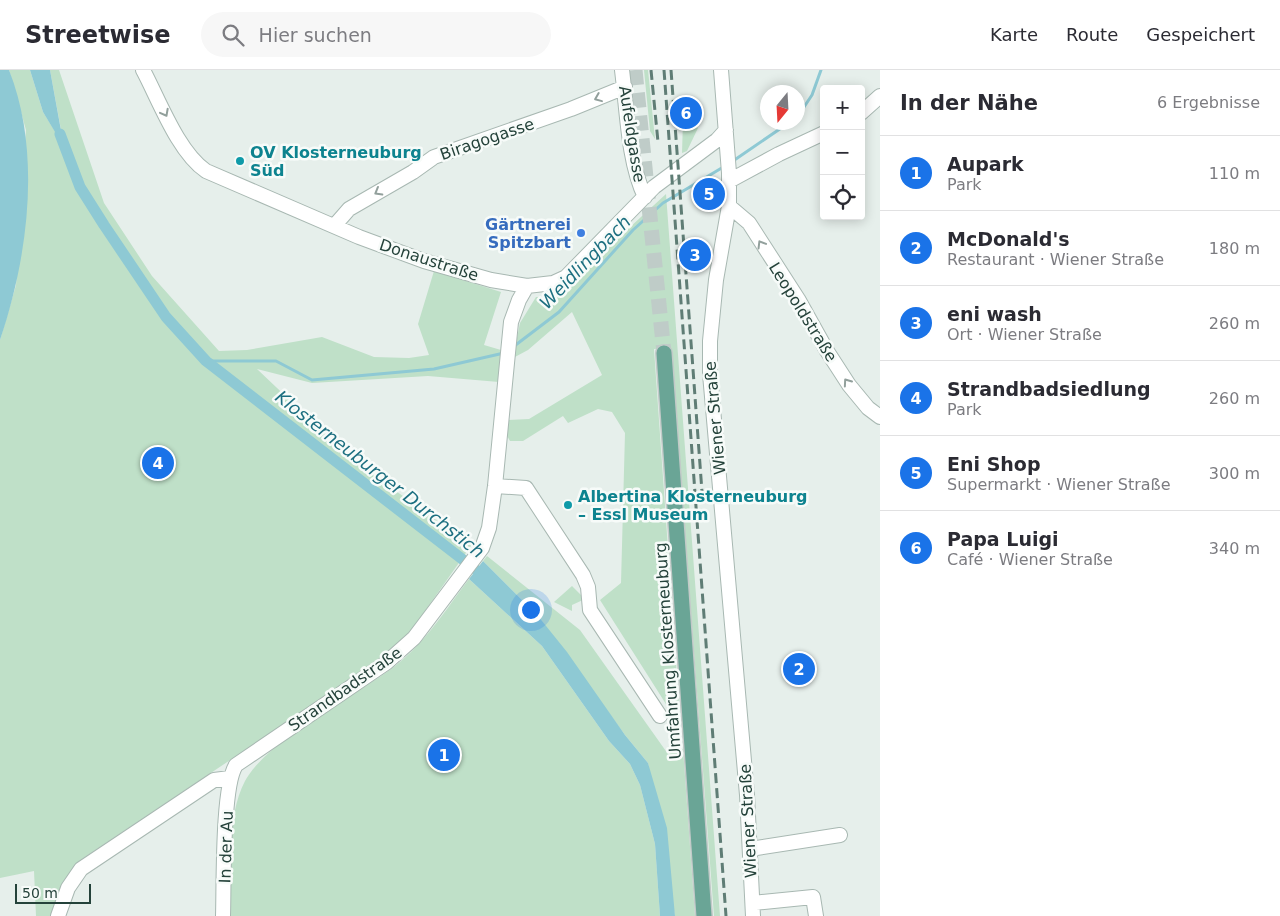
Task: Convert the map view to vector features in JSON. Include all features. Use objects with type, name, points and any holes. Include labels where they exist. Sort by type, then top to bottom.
[{"type":"main road","name":"Umfahrung Klosterneuburg","points":[[664,353],[704,916]]},
{"type":"street","name":"Donaustraße","points":[[143,70],[183,146],[199,166],[290,207],[338,222],[379,245],[424,261],[491,280],[527,286],[553,283],[566,277],[671,172],[716,140],[726,130]]},
{"type":"street","name":"Aufeldgasse","points":[[622,70],[633,152],[640,188],[645,197]]},
{"type":"street","name":"Wiener Straße","points":[[722,70],[728,147],[729,206],[716,280],[710,341],[710,374],[725,519],[753,909]]},
{"type":"street","name":"Biragogasse","points":[[338,222],[349,209],[413,172],[434,157],[571,109],[625,87]]},
{"type":"street","points":[[865,109],[880,96]]},
{"type":"street","points":[[729,177],[820,135]]},
{"type":"street","name":"Leopoldstraße","points":[[729,206],[749,223],[798,299],[827,351],[849,385],[868,408],[880,418]]},
{"type":"street","name":"Strandbadstraße","points":[[230,778],[240,761],[386,663],[414,638],[482,548],[489,528],[495,486],[510,330],[515,309],[527,286]]},
{"type":"street","points":[[495,486],[526,488],[583,575],[588,587],[590,610],[660,716]]},
{"type":"street","points":[[58,916],[68,888],[81,869],[214,780],[230,778]]},
{"type":"street","name":"In der Au","points":[[223,916],[230,778]]},
{"type":"street","points":[[750,849],[840,835]]},
{"type":"street","points":[[753,909],[813,897],[816,916]]},
{"type":"green space","points":[[9,70],[30,70],[43,112],[64,146],[50,70],[59,70],[104,203],[152,276],[219,351],[247,350],[322,337],[374,357],[409,358],[429,355],[418,324],[434,271],[501,292],[484,345],[501,350],[499,382],[428,376],[312,383],[257,369],[353,460],[461,538],[475,540],[406,638],[365,670],[79,861],[52,916],[36,916],[34,871],[0,878],[0,340],[16,285],[26,130]]},
{"type":"green space","points":[[644,70],[648,70],[655,139],[650,131]]},
{"type":"green space","points":[[683,120],[698,128],[687,151],[682,153]]},
{"type":"green space","points":[[666,194],[720,916],[714,916],[671,348],[654,349],[679,705],[671,712],[600,600],[621,583],[625,433],[612,412],[598,409],[568,423],[563,416],[523,441],[510,441],[506,434],[508,420],[529,419],[602,375],[572,312],[528,350],[513,358],[520,323],[536,297],[554,297]]},
{"type":"green space","points":[[487,556],[580,630],[668,754],[683,749],[695,916],[675,916],[648,763],[625,735],[538,616],[483,561]]},
{"type":"green space","points":[[469,579],[542,646],[609,741],[630,764],[640,785],[655,844],[660,916],[228,916],[232,829],[239,795],[245,781],[256,766],[272,750],[314,719],[378,678],[406,657],[435,625]]},
{"type":"green space","points":[[572,586],[585,599],[572,605],[572,611],[554,602]]},
{"type":"water","points":[[0,70],[9,70],[19,102],[28,170],[24,240],[10,308],[0,340]]},
{"type":"water","points":[[30,70],[50,70],[64,147],[43,112]]},
{"type":"water","points":[[483,561],[538,616],[567,652],[625,735],[648,763],[667,828],[675,916],[660,916],[655,844],[640,785],[630,764],[609,741],[542,646],[469,579]]},
{"type":"waterway","name":"Weidlingbach","points":[[805,106],[812,95],[821,70]]},
{"type":"waterway","name":"Weidlingbach","points":[[733,161],[778,130]]},
{"type":"waterway","name":"Klosterneuburger Durchstich","points":[[60,134],[80,187],[104,225],[166,317],[206,361],[475,569]]},
{"type":"waterway","name":"Weidlingbach","points":[[513,347],[559,312],[633,230],[663,203],[725,166]]},
{"type":"waterway","name":"Weidlingbach","points":[[206,361],[276,361],[312,380],[434,369],[504,353]]},
{"type":"tunnel","points":[[635,70],[664,353]]},
{"type":"railway","points":[[651,70],[658,142]]},
{"type":"railway","points":[[664,70],[726,916]]},
{"type":"railway","points":[[671,70],[702,492]]},
{"type":"place","name":"Papa Luigi","points":[[686,113]]},
{"type":"place","name":"OV Klosterneuburg Süd","points":[[240,161]]},
{"type":"place","name":"Eni Shop","points":[[709,194]]},
{"type":"place","name":"Gärtnerei Spitzbart","points":[[581,233]]},
{"type":"place","name":"eni wash","points":[[695,255]]},
{"type":"place","name":"Strandbadsiedlung","points":[[158,463]]},
{"type":"place","name":"Albertina Klosterneuburg – Essl Museum","points":[[568,505]]},
{"type":"place","name":"McDonald's","points":[[799,669]]},
{"type":"place","name":"Aupark","points":[[444,755]]}]
